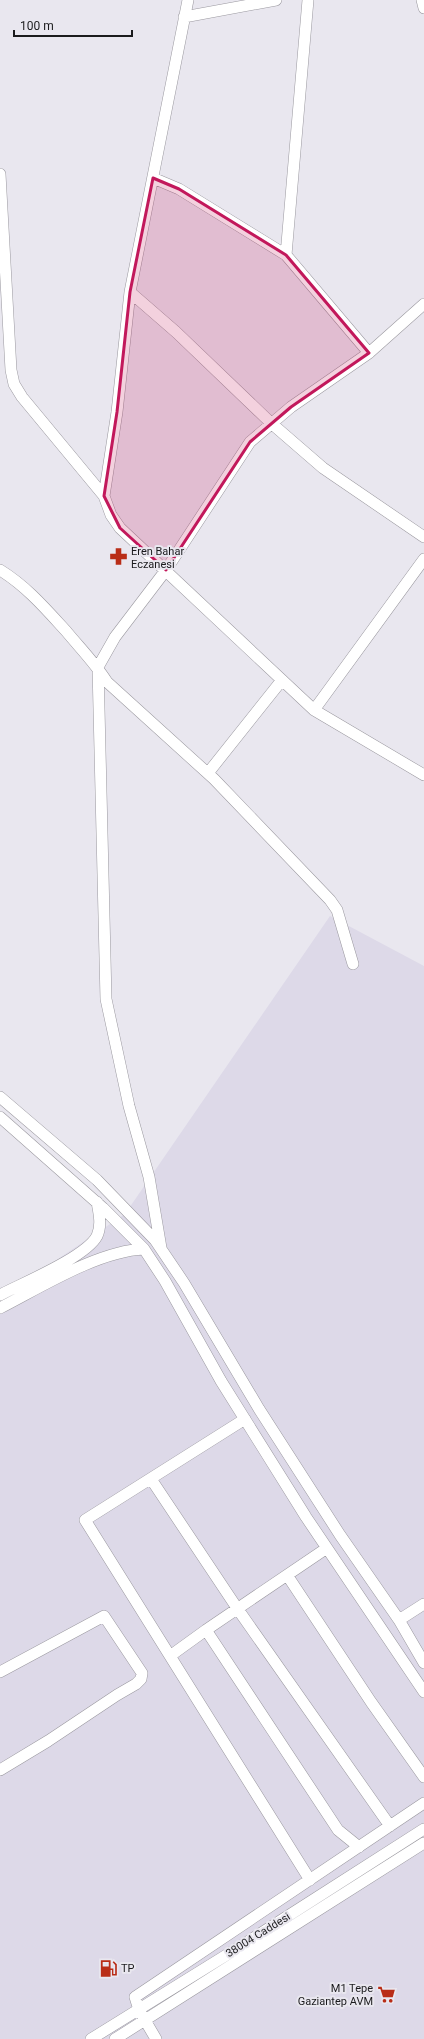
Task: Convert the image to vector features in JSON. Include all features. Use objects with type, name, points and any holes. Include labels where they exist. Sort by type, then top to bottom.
[{"type":"street","points":[[104,496],[117,412],[130,292],[188,0]]},
{"type":"street","points":[[184,17],[276,0]]},
{"type":"street","points":[[286,255],[308,0]]},
{"type":"street","points":[[422,0],[424,8]]},
{"type":"street","points":[[0,174],[11,370],[14,384],[51,433],[104,496],[111,516],[120,528],[314,710],[424,775]]},
{"type":"street","points":[[153,178],[179,189],[286,255],[369,353]]},
{"type":"street","points":[[130,292],[176,332],[271,423],[323,468],[424,537]]},
{"type":"street","points":[[161,1248],[148,1177],[129,1106],[106,999],[98,667],[115,637],[166,570],[250,442],[291,407],[369,353],[424,304]]},
{"type":"street","points":[[314,710],[424,559]]},
{"type":"street","points":[[0,570],[16,580],[31,593],[98,667],[107,682],[208,773],[330,900],[337,910],[353,964]]},
{"type":"street","points":[[208,773],[282,680]]},
{"type":"street","points":[[0,1096],[97,1180],[150,1234],[161,1248],[184,1283],[259,1409],[340,1535],[399,1620],[424,1663]]},
{"type":"street","points":[[0,1117],[97,1202],[144,1249],[165,1281],[245,1419],[327,1548],[424,1692]]},
{"type":"street","points":[[0,1294],[60,1265],[88,1247],[97,1235],[99,1229],[100,1217],[97,1202]]},
{"type":"street","points":[[88,1247],[95,1250],[98,1256],[90,1264]]},
{"type":"street","points":[[0,1308],[116,1253],[144,1249]]},
{"type":"street","points":[[245,1419],[85,1520],[310,1880]]},
{"type":"street","points":[[151,1479],[237,1608],[390,1826]]},
{"type":"street","points":[[170,1656],[237,1608],[327,1548]]},
{"type":"street","points":[[287,1575],[371,1702],[424,1777]]},
{"type":"street","points":[[399,1620],[424,1604]]},
{"type":"street","points":[[0,1672],[104,1616],[142,1673],[141,1679],[136,1684],[117,1695],[48,1742],[0,1770]]},
{"type":"street","points":[[206,1630],[338,1830],[359,1847]]},
{"type":"street","points":[[156,2039],[139,2010],[135,1997],[424,1803]]},
{"type":"street","name":"38004 Caddesi","points":[[115,2039],[146,2020],[424,1829]]},
{"type":"street","name":"38004 Caddesi","points":[[91,2039],[312,1907],[424,1843]]},
{"type":"highlighted area","points":[[153,178],[179,189],[286,255],[369,353],[291,407],[250,442],[166,570],[120,528],[104,496],[117,412],[130,292]]},
{"type":"shaded area","points":[[330,916],[424,966],[424,2039],[0,2039],[0,1298],[125,1214]]},
{"type":"place","name":"Eren Bahar Eczanesi","points":[[118,557]]},
{"type":"place","name":"TP","points":[[108,1968]]},
{"type":"place","name":"M1 Tepe Gaziantep AVM","points":[[386,1994]]}]
